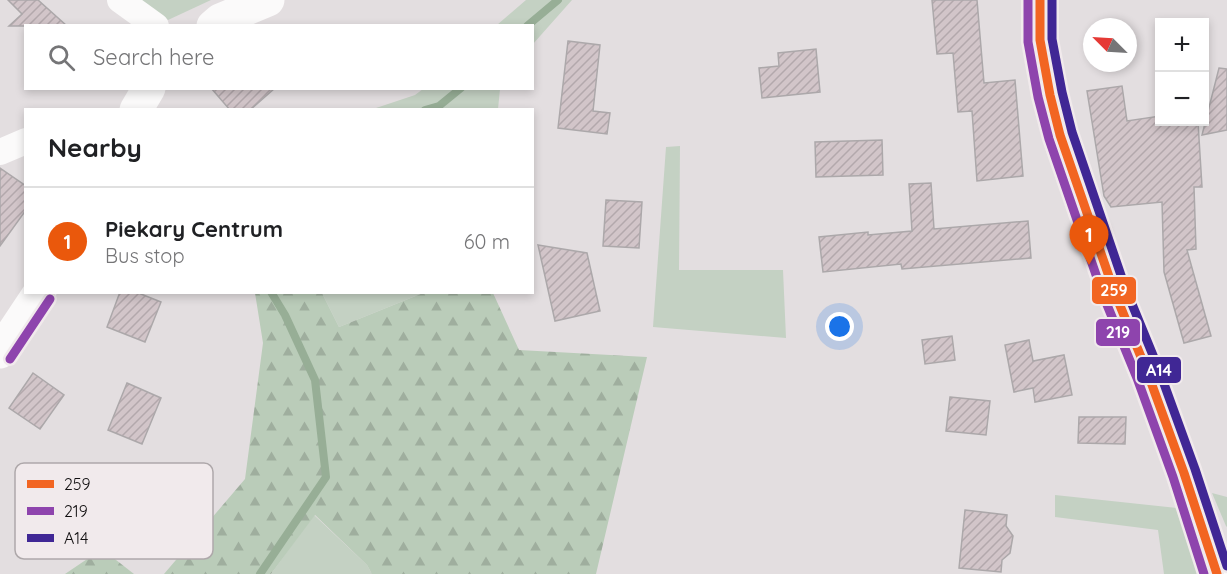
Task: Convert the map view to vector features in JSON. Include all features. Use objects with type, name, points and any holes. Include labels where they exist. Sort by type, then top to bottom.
[{"type":"street","points":[[120,0],[153,24]]},
{"type":"street","points":[[215,24],[268,0]]},
{"type":"street","points":[[1040,0],[1040,40],[1060,135],[1114,291],[1148,374],[1189,488],[1217,574]]},
{"type":"street","points":[[137,108],[148,90]]},
{"type":"street","points":[[0,152],[24,142]]},
{"type":"street","points":[[0,352],[39,294]]},
{"type":"green space","points":[[140,0],[211,0],[168,20]]},
{"type":"green space","points":[[526,0],[572,0],[534,43],[534,24],[498,24]]},
{"type":"green space","points":[[422,90],[500,90],[498,108],[376,108],[415,95]]},
{"type":"green space","points":[[680,146],[679,270],[783,270],[786,338],[653,327],[666,147]]},
{"type":"green space","points":[[255,294],[322,294],[339,327],[421,294],[493,294],[519,350],[647,357],[596,574],[372,574],[367,565],[315,515],[271,574],[164,574],[177,559],[213,559],[213,517],[245,479],[263,343]]},
{"type":"green space","points":[[322,294],[421,294],[339,327]]},
{"type":"green space","points":[[1212,493],[1227,497],[1227,527],[1226,526]]},
{"type":"green space","points":[[1055,495],[1177,508],[1200,574],[1164,574],[1158,530],[1055,517]]},
{"type":"green space","points":[[314,515],[367,565],[372,574],[271,574]]},
{"type":"green space","points":[[87,559],[115,559],[134,574],[65,574]]},
{"type":"building","points":[[8,0],[38,0],[65,24],[9,26],[22,14]]},
{"type":"building","points":[[932,0],[977,0],[984,83],[1015,80],[1023,176],[977,181],[972,111],[958,112],[953,53],[937,54]]},
{"type":"building","points":[[568,41],[600,45],[593,111],[610,113],[607,134],[558,128]]},
{"type":"building","points":[[816,49],[820,92],[762,98],[759,68],[779,66],[778,53]]},
{"type":"building","points":[[1219,68],[1227,69],[1227,130],[1202,135],[1204,126],[1209,126],[1209,107]]},
{"type":"building","points":[[1122,86],[1127,121],[1155,117],[1155,126],[1198,126],[1202,187],[1194,187],[1196,249],[1187,250],[1211,336],[1184,343],[1164,272],[1162,202],[1111,207],[1104,196],[1087,91]]},
{"type":"building","points":[[213,90],[273,90],[252,108],[228,108]]},
{"type":"building","points":[[882,140],[883,175],[816,177],[815,142]]},
{"type":"building","points":[[0,168],[24,185],[24,213],[0,246]]},
{"type":"building","points":[[931,183],[934,229],[1028,221],[1031,258],[902,269],[901,264],[823,272],[819,237],[868,232],[868,235],[912,231],[909,184]]},
{"type":"building","points":[[606,200],[642,202],[639,248],[603,246]]},
{"type":"building","points":[[538,245],[587,253],[600,311],[555,321]]},
{"type":"building","points":[[119,294],[141,294],[161,302],[145,342],[107,327]]},
{"type":"building","points":[[952,336],[955,360],[925,364],[922,340]]},
{"type":"building","points":[[1029,340],[1033,361],[1064,355],[1072,395],[1035,402],[1033,388],[1014,392],[1005,345]]},
{"type":"building","points":[[33,373],[64,395],[40,429],[9,408]]},
{"type":"building","points":[[127,383],[161,398],[142,444],[108,430]]},
{"type":"building","points":[[950,397],[990,401],[986,435],[946,431]]},
{"type":"building","points":[[1079,417],[1126,417],[1125,444],[1078,443]]},
{"type":"building","points":[[965,510],[1007,515],[1006,526],[1013,536],[1010,553],[1002,560],[1001,572],[959,568]]},
{"type":"waterway","points":[[529,24],[558,0]]},
{"type":"waterway","points":[[432,108],[439,106],[459,90]]},
{"type":"waterway","points":[[260,574],[326,477],[315,380],[285,315],[272,294]]},
{"type":"transit line","name":"219","points":[[1028,0],[1028,42],[1038,97],[1049,139],[1103,295],[1137,378],[1173,477],[1204,574]]},
{"type":"transit line","name":"259","points":[[1040,0],[1040,40],[1060,135],[1114,291],[1148,374],[1184,473],[1217,574]]},
{"type":"transit line","name":"A14","points":[[1052,0],[1052,39],[1072,132],[1125,287],[1159,370],[1195,469],[1227,566]]},
{"type":"transit line","name":"219","points":[[10,359],[50,299]]},
{"type":"place","name":"Piekary Centrum","points":[[1089,265]]}]
